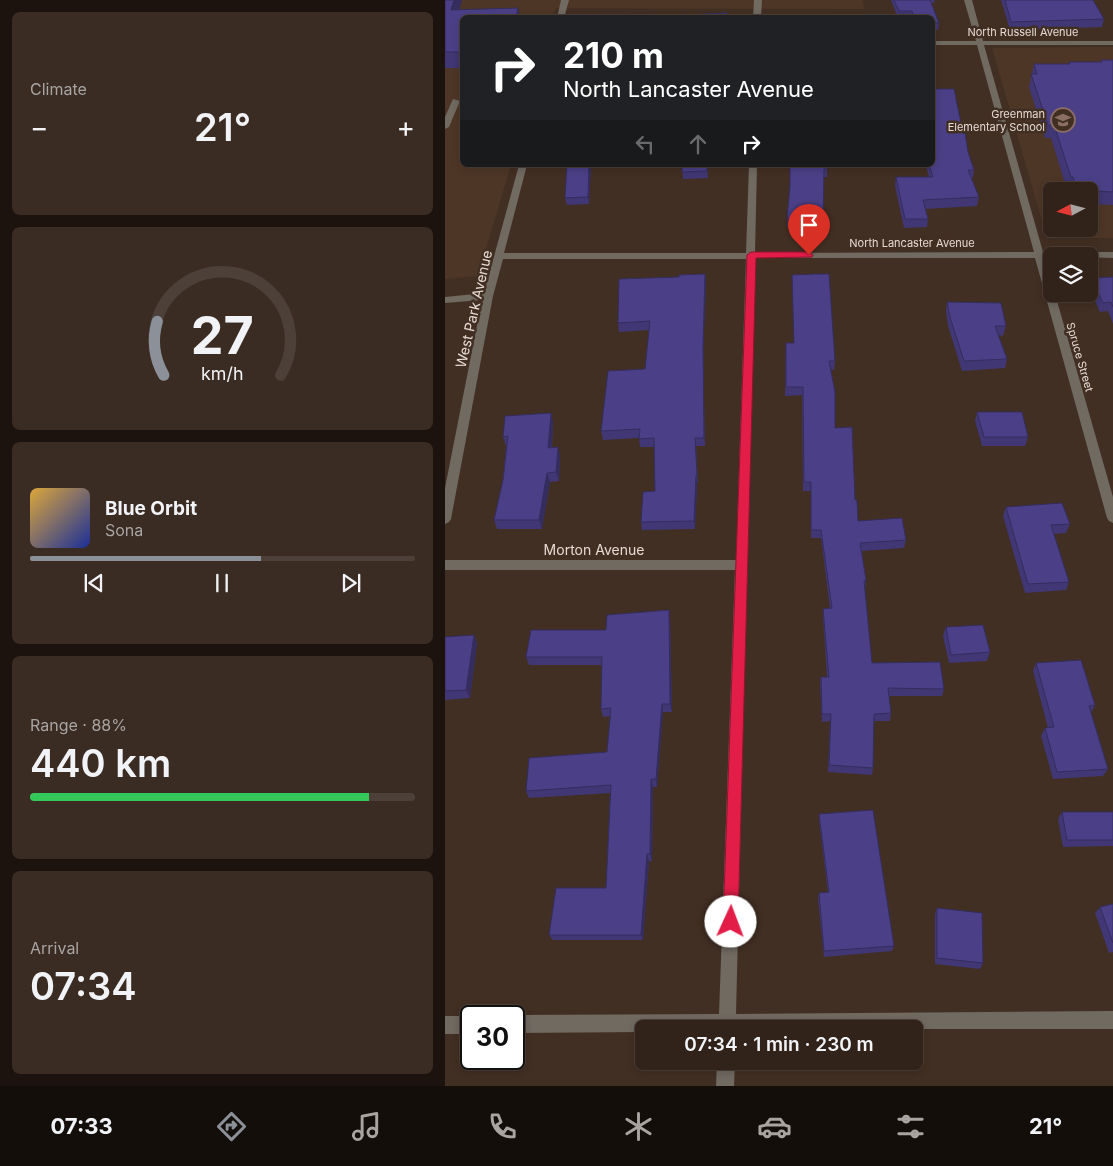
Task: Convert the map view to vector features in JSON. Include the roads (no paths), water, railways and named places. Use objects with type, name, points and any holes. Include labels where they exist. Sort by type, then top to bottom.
[{"type":"street","points":[[561,15],[565,0]]},
{"type":"street","points":[[757,15],[758,0]]},
{"type":"street","name":"Spruce Street","points":[[968,0],[1113,518]]},
{"type":"street","name":"North Russell Avenue","points":[[935,43],[1113,43]]},
{"type":"street","points":[[445,127],[456,101]]},
{"type":"street","name":"West Park Avenue","points":[[445,519],[488,296],[501,256],[523,167]]},
{"type":"street","points":[[727,1020],[743,565],[753,167]]},
{"type":"street","name":"North Lancaster Avenue","points":[[501,256],[1113,255]]},
{"type":"street","points":[[445,300],[488,296]]},
{"type":"street","name":"Morton Avenue","points":[[445,565],[743,565]]},
{"type":"street","points":[[923,1022],[1113,1020]]},
{"type":"street","points":[[525,1024],[635,1025]]},
{"type":"street","points":[[445,1025],[460,1025]]},
{"type":"street","points":[[725,1086],[726,1070]]},
{"type":"place","name":"Greenman Elementary School","points":[[1063,120]]}]
